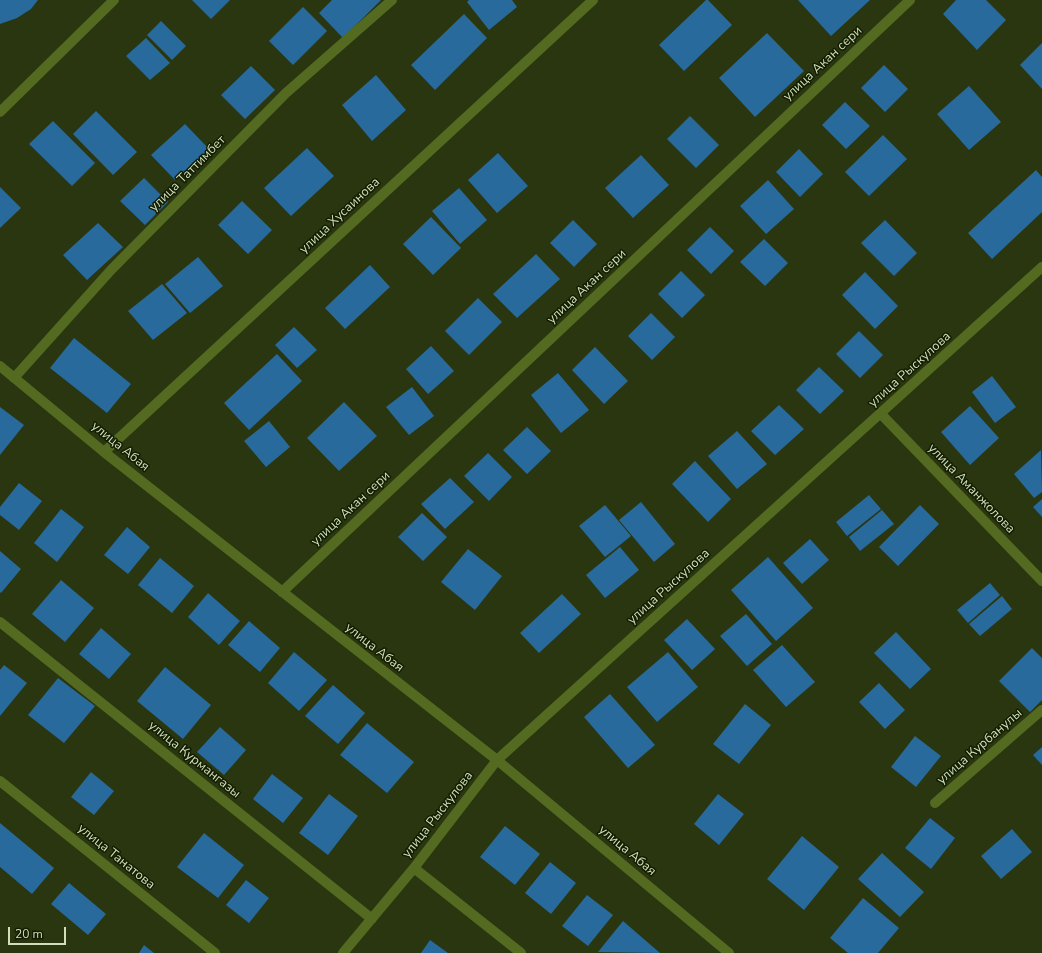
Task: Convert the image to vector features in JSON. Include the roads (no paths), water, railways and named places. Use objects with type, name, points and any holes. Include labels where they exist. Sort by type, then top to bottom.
[{"type":"street","points":[[0,112],[114,0]]},
{"type":"street","name":"улица Таттимбет","points":[[14,378],[111,270],[286,93],[392,0]]},
{"type":"street","name":"улица Хусаинова","points":[[104,452],[593,0]]},
{"type":"street","name":"улица Акан сери","points":[[282,592],[910,0]]},
{"type":"street","name":"улица Рыскулова","points":[[343,953],[414,868],[497,760],[1042,267]]},
{"type":"street","name":"улица Абая","points":[[0,366],[104,452],[497,760],[729,953]]},
{"type":"street","name":"улица Аманжолова","points":[[881,414],[1042,582]]},
{"type":"street","name":"улица Курмангазы","points":[[0,622],[372,919]]},
{"type":"street","name":"улица Курбанулы","points":[[935,803],[1042,710]]},
{"type":"street","name":"улица Танатова","points":[[0,780],[215,953]]},
{"type":"street","points":[[414,868],[521,953]]}]
